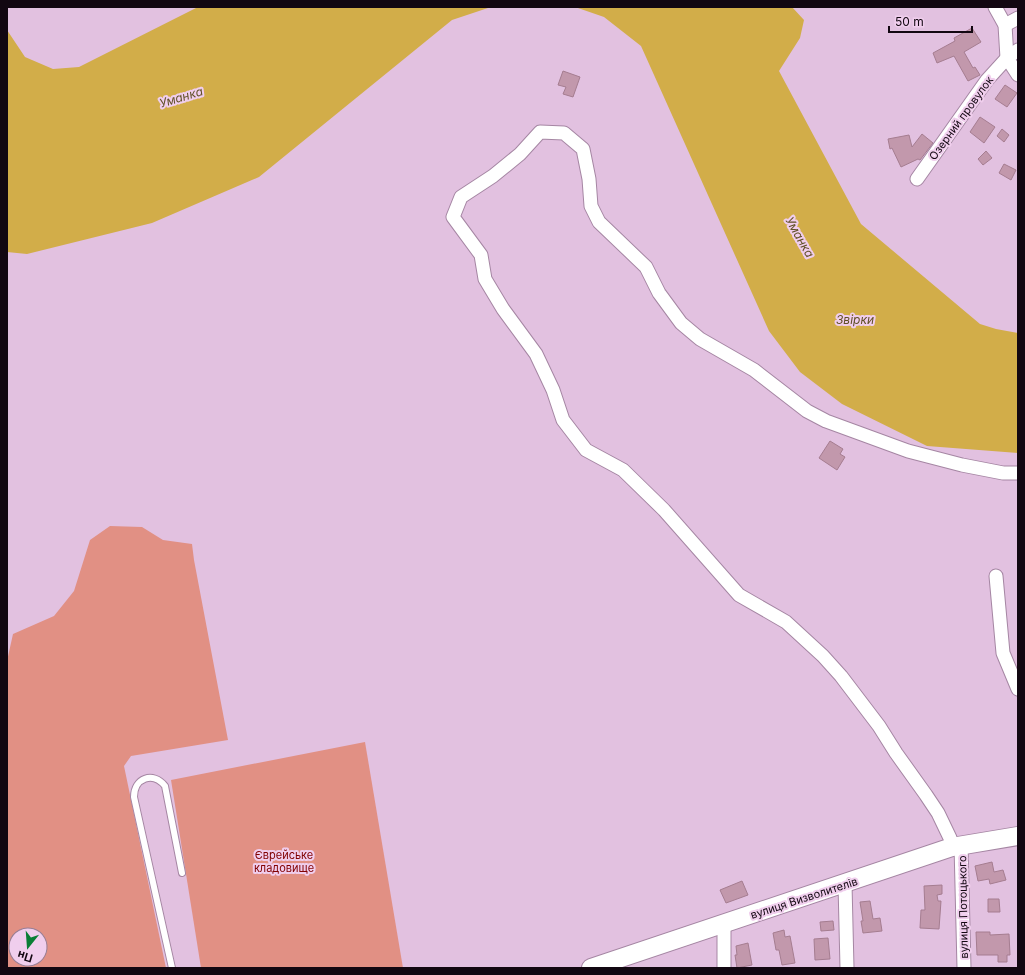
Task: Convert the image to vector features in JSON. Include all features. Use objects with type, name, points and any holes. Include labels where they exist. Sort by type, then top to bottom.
[{"type":"main road","name":"вулиця Визволителів","points":[[591,968],[614,964],[724,924],[957,846],[1018,836]]},
{"type":"street","points":[[995,7],[1005,25],[1006,58],[1018,75]]},
{"type":"street","points":[[1005,25],[1018,18]]},
{"type":"street","name":"Озерний провулок","points":[[917,179],[987,80],[1006,58],[1018,50]]},
{"type":"street","points":[[957,846],[938,813],[879,726],[841,676],[823,656],[786,622],[739,594],[659,505],[623,470],[586,450],[563,420],[553,390],[536,354],[503,309],[485,279],[481,255],[453,217],[461,197],[493,176],[520,154],[540,132],[564,133],[583,149],[589,179],[590,206],[599,222],[646,267],[659,293],[681,322],[700,340],[754,370],[807,411],[826,421],[908,450],[962,465],[1003,473],[1018,474]]},
{"type":"street","points":[[996,576],[1003,653],[1018,689]]},
{"type":"street","name":"вулиця Потоцького","points":[[957,846],[964,968]]},
{"type":"street","points":[[845,884],[847,968]]},
{"type":"street","points":[[724,924],[724,968]]},
{"type":"lane","points":[[172,968],[134,797],[136,787],[142,780],[152,778],[162,782],[165,786],[182,873]]},
{"type":"green space","points":[[110,526],[142,527],[163,540],[192,544],[228,740],[131,756],[124,766],[166,968],[7,968],[7,661],[13,634],[54,616],[74,591],[90,540]]},
{"type":"green space","name":"Єврейське кладовище","points":[[365,742],[403,968],[201,968],[171,780]]},
{"type":"water","name":"Уманка","points":[[198,7],[491,7],[452,20],[259,177],[152,223],[27,254],[7,252],[7,30],[25,57],[53,69],[79,67]]},
{"type":"water","name":"Звірки","points":[[575,7],[792,7],[804,20],[800,38],[779,71],[861,224],[980,324],[1018,333],[1018,453],[927,446],[842,404],[800,372],[769,331],[641,46],[604,17]]},
{"type":"building","points":[[972,28],[981,42],[964,52],[973,68],[975,67],[980,75],[968,81],[954,56],[937,63],[933,53],[955,41],[954,38]]},
{"type":"building","points":[[563,71],[580,77],[573,97],[563,94],[566,87],[558,85]]},
{"type":"building","points":[[1005,85],[1017,93],[1007,107],[995,99]]},
{"type":"building","points":[[980,117],[995,127],[984,143],[970,132]]},
{"type":"building","points":[[1002,129],[1009,135],[1004,142],[997,136]]},
{"type":"building","points":[[922,134],[933,143],[920,160],[918,159],[901,167],[892,148],[890,149],[888,139],[909,135],[912,147]]},
{"type":"building","points":[[986,151],[992,158],[983,165],[978,159]]},
{"type":"building","points":[[1004,164],[1016,170],[1011,180],[999,173]]},
{"type":"building","points":[[830,441],[843,449],[840,454],[845,457],[837,470],[819,458]]},
{"type":"building","points":[[992,862],[994,872],[1003,870],[1006,880],[990,884],[989,879],[978,881],[975,866]]},
{"type":"building","points":[[742,881],[748,895],[726,903],[720,890]]},
{"type":"building","points":[[942,885],[942,894],[937,895],[938,901],[941,901],[939,929],[920,928],[921,910],[925,910],[924,886]]},
{"type":"building","points":[[988,899],[999,899],[1000,912],[988,912]]},
{"type":"building","points":[[870,901],[873,919],[880,918],[882,931],[863,933],[860,902]]},
{"type":"building","points":[[833,921],[834,930],[821,931],[820,922]]},
{"type":"building","points":[[784,930],[785,937],[790,936],[795,963],[782,965],[779,950],[776,950],[773,933]]},
{"type":"building","points":[[976,932],[990,932],[990,935],[1009,934],[1010,955],[1007,955],[1007,962],[998,962],[998,955],[977,955]]},
{"type":"building","points":[[828,938],[830,959],[815,960],[814,939]]},
{"type":"building","points":[[748,943],[752,965],[737,968],[735,955],[737,955],[736,946]]}]
